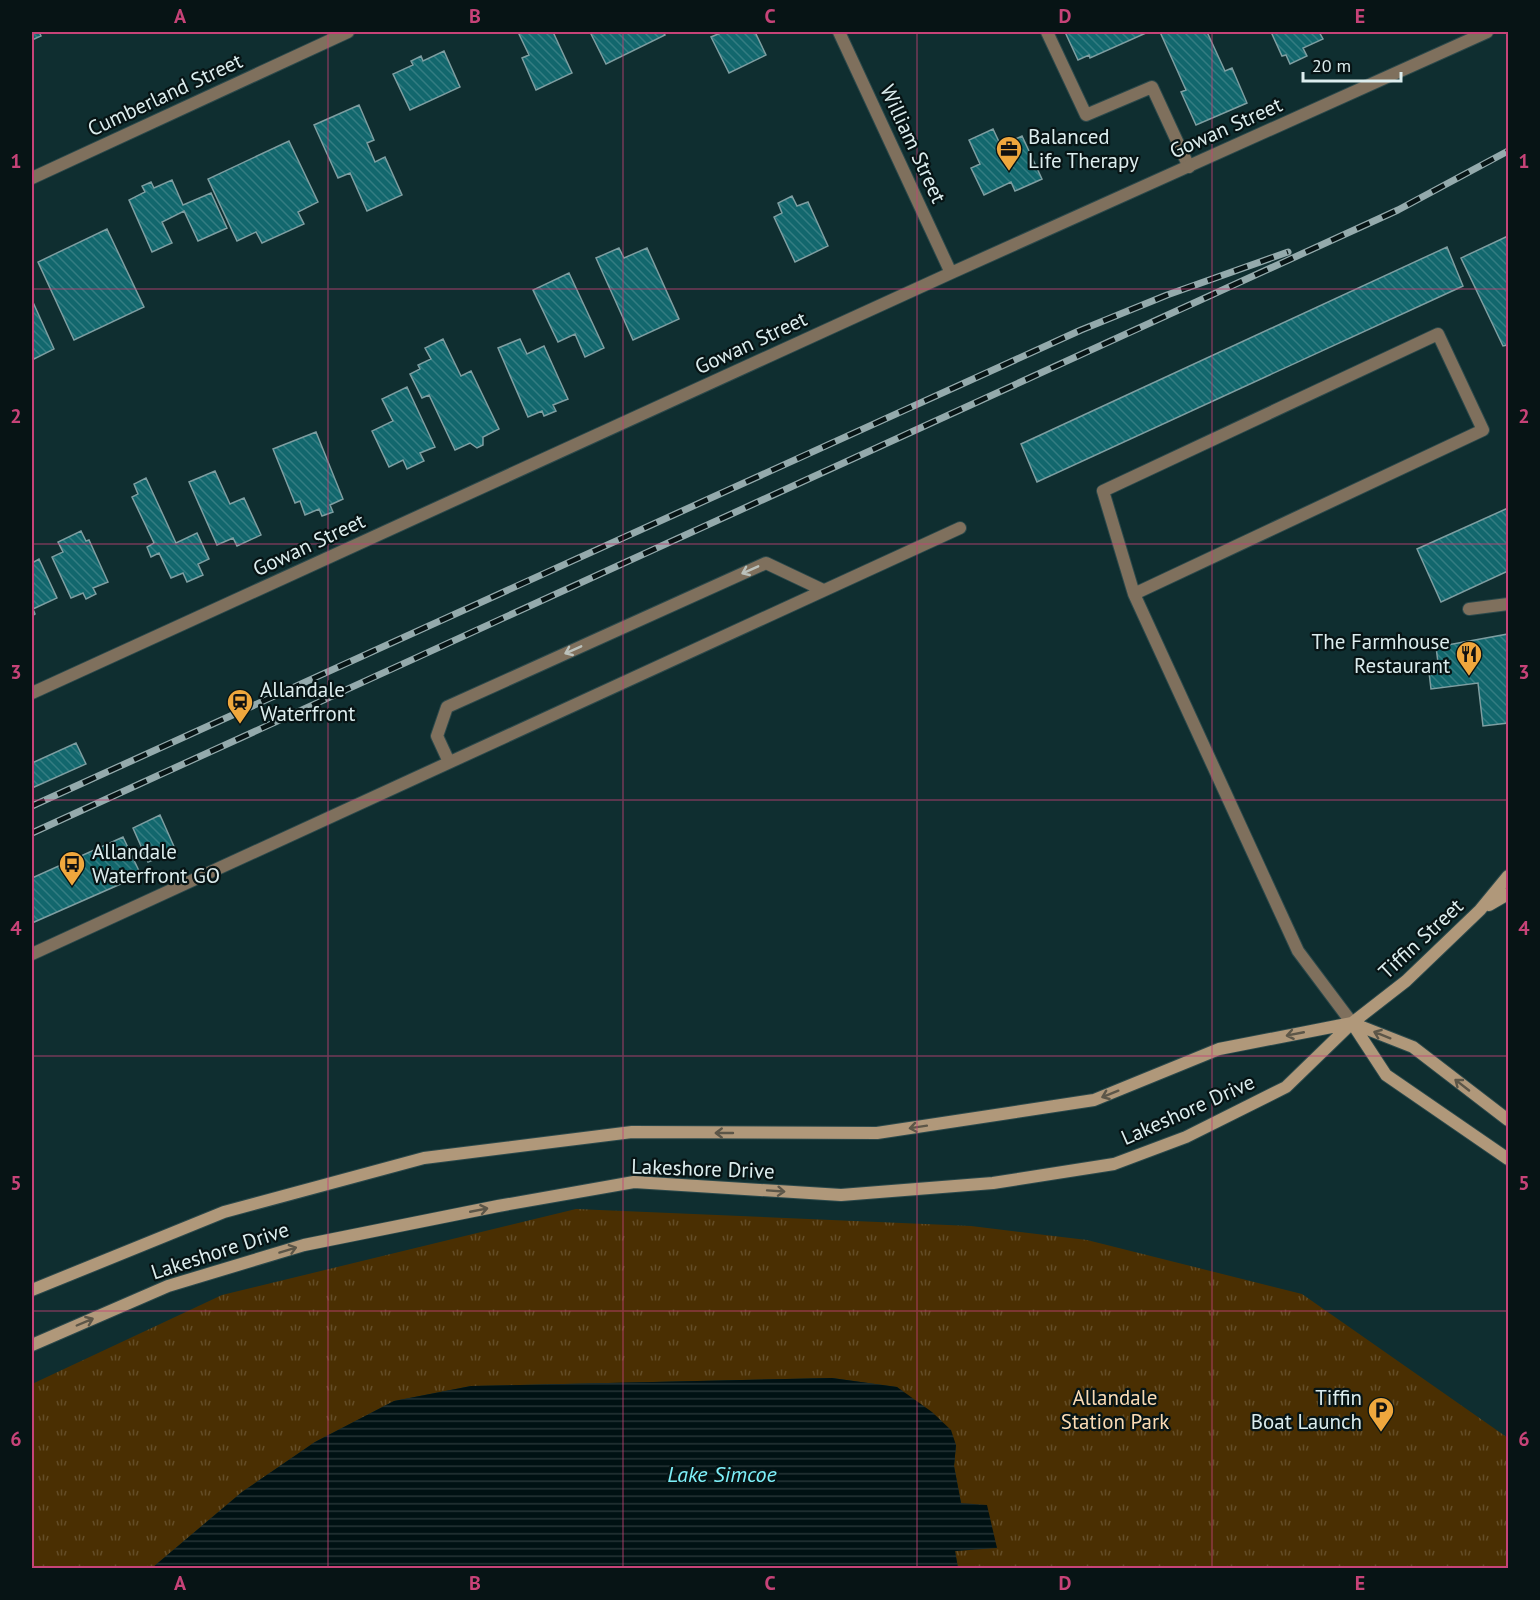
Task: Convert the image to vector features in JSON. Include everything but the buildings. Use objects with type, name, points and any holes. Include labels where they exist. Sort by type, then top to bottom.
[{"type":"main road","name":"Tiffin Street","points":[[1352,1023],[1406,981],[1480,910],[1509,876]]},
{"type":"main road","points":[[1480,910],[1509,894]]},
{"type":"main road","points":[[1352,1023],[1413,1047],[1509,1120]]},
{"type":"main road","points":[[1352,1023],[1386,1075],[1509,1159]]},
{"type":"main road","name":"Lakeshore Drive","points":[[32,1290],[224,1212],[424,1158],[632,1132],[888,1132],[1094,1100],[1219,1049],[1352,1023]]},
{"type":"main road","name":"Lakeshore Drive","points":[[32,1345],[168,1286],[304,1245],[498,1206],[634,1182],[840,1195],[993,1183],[1114,1164],[1186,1137],[1286,1087],[1352,1023]]},
{"type":"street","name":"Cumberland Street","points":[[32,178],[348,32]]},
{"type":"street","name":"William Street","points":[[839,32],[951,273]]},
{"type":"street","points":[[1047,32],[1086,115],[1152,87],[1189,166]]},
{"type":"street","name":"Gowan Street","points":[[32,693],[951,273],[1487,32]]},
{"type":"street","points":[[1134,594],[1483,430],[1438,334],[1102,491],[1134,594],[1298,951],[1352,1023]]},
{"type":"street","points":[[32,954],[960,528]]},
{"type":"street","points":[[449,762],[437,736],[447,707],[766,563],[823,590]]},
{"type":"street","points":[[1469,609],[1509,604]]},
{"type":"green space","name":"Allandale Station Park","points":[[576,1209],[971,1226],[1087,1240],[1302,1294],[1508,1438],[1508,1568],[958,1568],[955,1551],[997,1547],[961,1503],[954,1466],[956,1445],[897,1387],[832,1378],[471,1386],[394,1401],[315,1442],[242,1492],[152,1568],[32,1568],[32,1384],[222,1295]]},
{"type":"water","name":"Lake Simcoe","points":[[832,1378],[897,1387],[932,1412],[951,1430],[956,1445],[954,1466],[961,1503],[987,1505],[997,1548],[955,1551],[958,1568],[152,1568],[242,1492],[315,1442],[394,1401],[471,1386]]},
{"type":"railway","points":[[32,833],[1398,210],[1508,151]]},
{"type":"railway","points":[[32,806],[1081,330],[1167,295],[1288,252]]},
{"type":"place","name":"Balanced Life Therapy","points":[[1009,172]]},
{"type":"place","name":"The Farmhouse Restaurant","points":[[1469,677]]},
{"type":"place","name":"Allandale Waterfront","points":[[240,725]]},
{"type":"place","name":"Allandale Waterfront GO","points":[[72,887]]},
{"type":"place","name":"Tiffin Boat Launch","points":[[1381,1433]]}]
